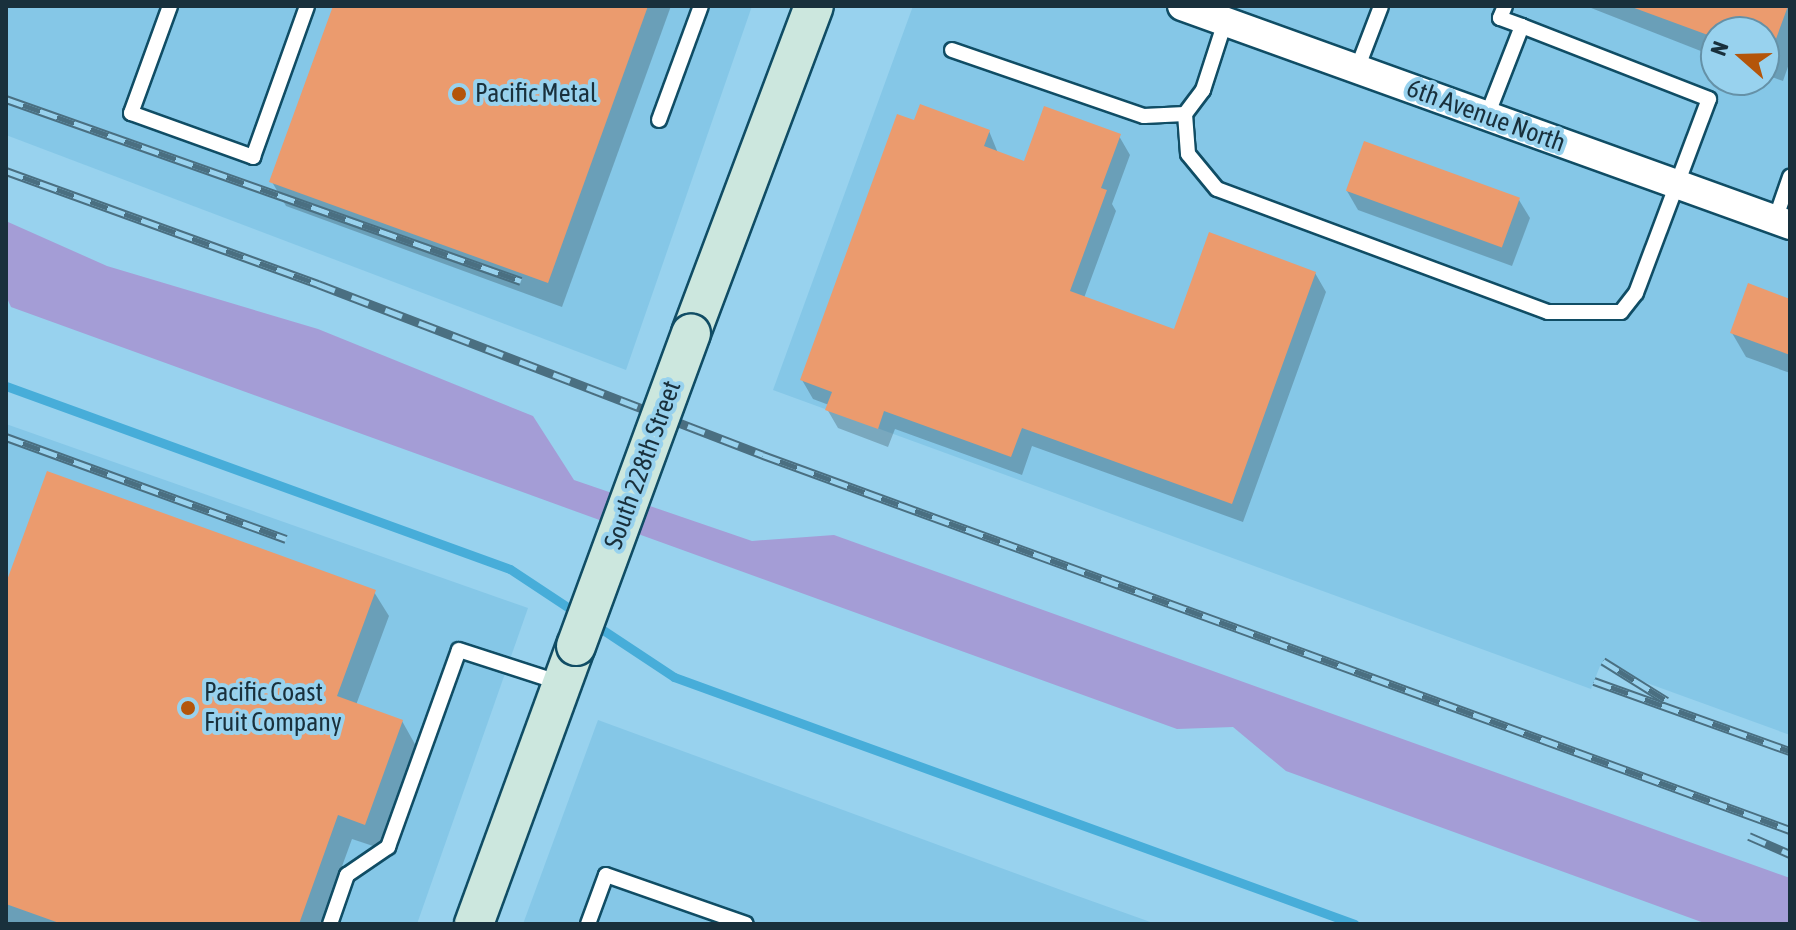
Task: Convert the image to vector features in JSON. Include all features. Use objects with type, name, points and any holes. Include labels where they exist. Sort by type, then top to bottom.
[{"type":"main road","name":"South 228th Street","points":[[474,924],[814,6]]},
{"type":"street","name":"6th Avenue North","points":[[1182,6],[1783,222]]},
{"type":"lane","points":[[170,6],[131,113],[253,157],[307,6]]},
{"type":"lane","points":[[659,120],[701,6]]},
{"type":"lane","points":[[1357,69],[1381,6]]},
{"type":"lane","points":[[1225,22],[1203,90],[1185,114],[1188,154],[1217,189],[1548,312],[1621,312],[1636,293],[1709,99],[1500,18],[1505,6]]},
{"type":"lane","points":[[1487,116],[1522,26]]},
{"type":"lane","points":[[952,50],[1144,116],[1185,114]]},
{"type":"lane","points":[[1783,222],[1790,177]]},
{"type":"lane","points":[[330,924],[347,875],[388,847],[459,650],[562,684]]},
{"type":"lane","points":[[588,924],[606,875],[746,924]]},
{"type":"shaded area","points":[[6,6],[752,6],[626,370],[6,135]]},
{"type":"shaded area","points":[[913,6],[1790,6],[1790,735],[1600,666],[1591,689],[773,390]]},
{"type":"shaded area","points":[[8,222],[107,266],[318,329],[533,416],[574,480],[752,541],[834,535],[1790,878],[1790,924],[1707,924],[1286,771],[1233,727],[1177,729],[11,307],[6,296]]},
{"type":"shaded area","name":"Pacific Coast Fruit Company","points":[[6,424],[528,608],[417,924],[6,924]]},
{"type":"shaded area","points":[[598,720],[1072,894],[1156,924],[523,924]]},
{"type":"building","name":"Pacific Metal","points":[[333,6],[648,6],[548,283],[269,182]]},
{"type":"building","points":[[1629,6],[1788,6],[1780,28],[1780,16],[1700,16],[1700,32]]},
{"type":"building","points":[[920,104],[990,130],[984,146],[1024,161],[1044,106],[1121,134],[1101,188],[1107,190],[1070,291],[1174,329],[1209,232],[1316,272],[1232,504],[1022,428],[1011,457],[884,411],[878,429],[825,410],[832,392],[800,380],[897,114],[914,120]]},
{"type":"building","points":[[1364,141],[1520,198],[1502,248],[1346,191]]},
{"type":"building","points":[[1748,283],[1790,299],[1790,355],[1730,333]]},
{"type":"building","name":"Pacific Coast Fruit Company","points":[[47,471],[376,590],[337,696],[403,720],[365,825],[338,815],[299,924],[62,924],[6,904],[6,583]]},
{"type":"waterway","points":[[6,386],[510,569],[578,614]]},
{"type":"waterway","points":[[594,624],[674,677],[1355,924]]},
{"type":"railway","points":[[6,99],[521,281]]},
{"type":"railway","points":[[6,171],[318,284],[763,455],[1790,830]]},
{"type":"railway","points":[[6,437],[286,539]]},
{"type":"railway","points":[[1603,661],[1667,701]]},
{"type":"railway","points":[[1594,681],[1790,751]]},
{"type":"railway","points":[[1749,836],[1790,854]]},
{"type":"place","name":"Pacific Metal","points":[[459,94]]},
{"type":"place","name":"Pacific Coast Fruit Company","points":[[188,708]]}]
